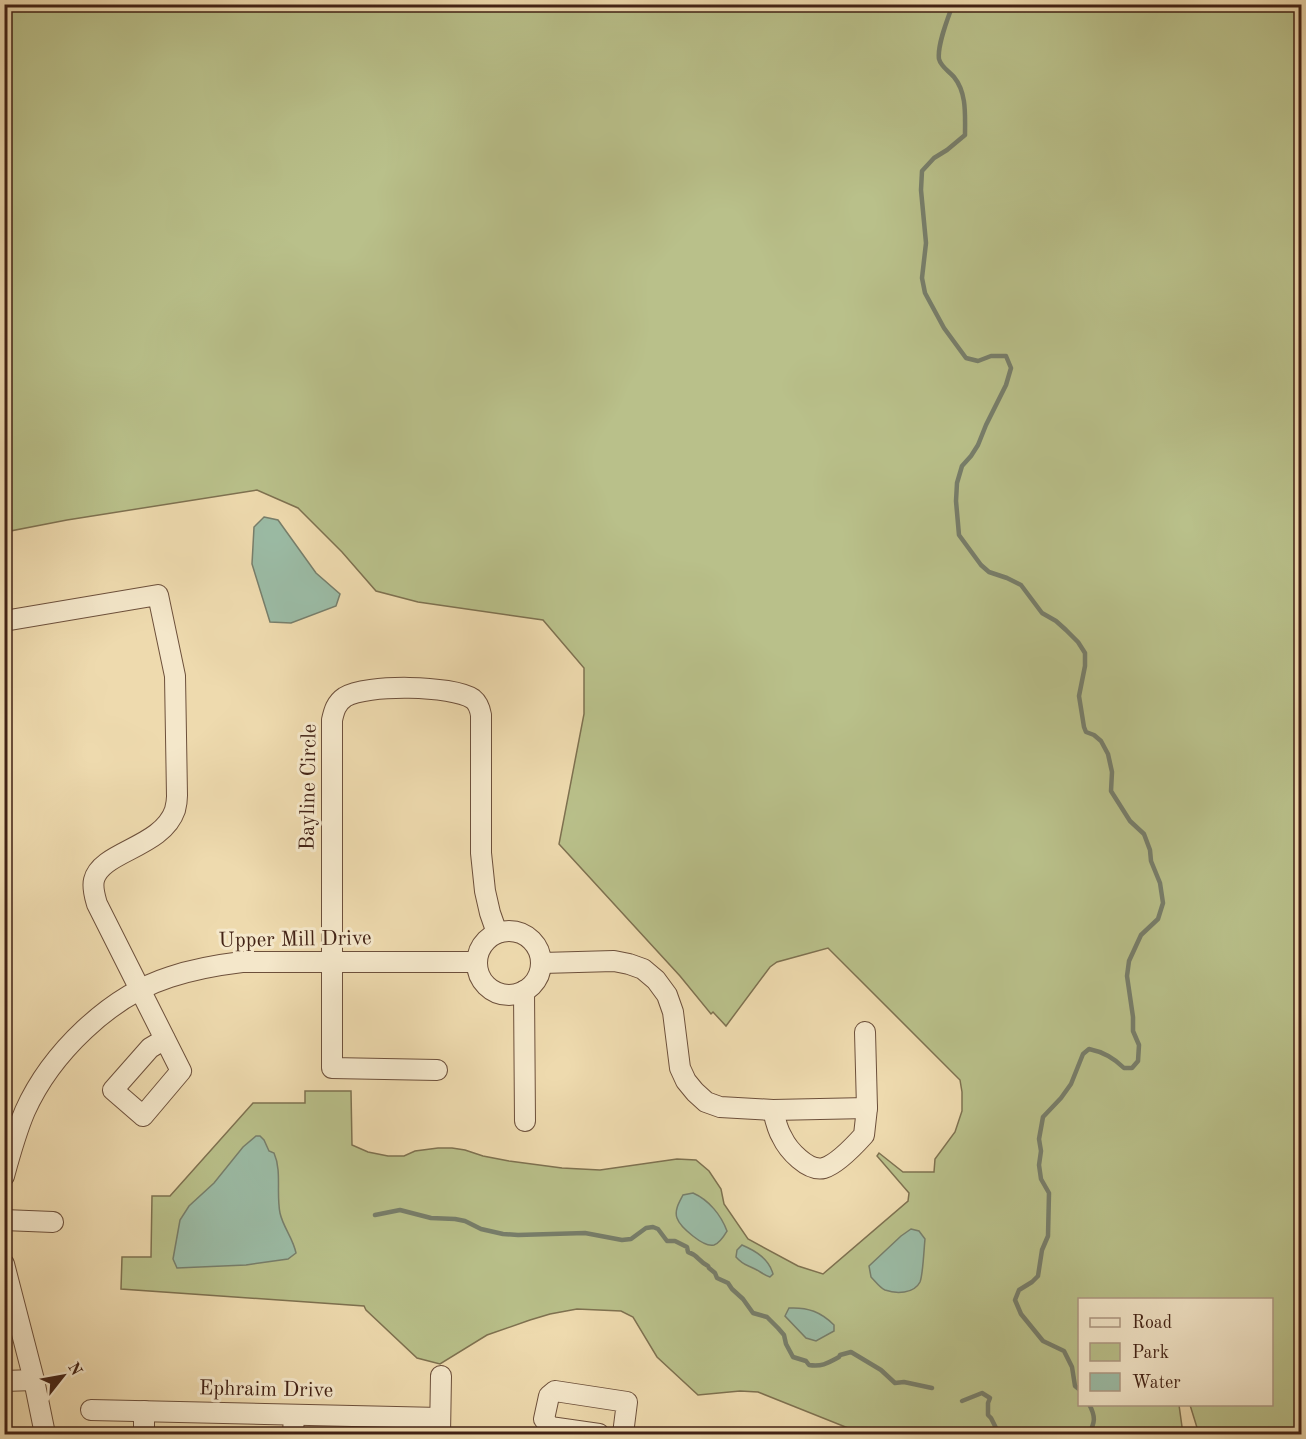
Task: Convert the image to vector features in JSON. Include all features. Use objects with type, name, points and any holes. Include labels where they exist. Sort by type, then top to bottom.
[{"type":"street","points":[[4,621],[158,595],[175,676],[177,796],[175,811],[158,833],[101,868],[94,880],[93,891],[97,904],[165,1039]]},
{"type":"street","name":"Bayline Circle","points":[[332,962],[332,720],[334,709],[339,702],[346,696],[363,691],[440,690],[466,696],[475,700],[479,706],[481,715],[481,853],[485,891],[497,933]]},
{"type":"street","points":[[507,930],[518,932],[535,943],[540,952],[542,963],[537,980],[524,991],[514,995],[492,990],[479,973],[477,962],[483,944],[497,933],[507,930]]},
{"type":"street","name":"Upper Mill Drive","points":[[4,1176],[12,1145],[26,1110],[46,1075],[71,1043],[96,1019],[141,989],[168,977],[206,967],[242,962],[477,962]]},
{"type":"street","points":[[332,962],[332,1068],[437,1070]]},
{"type":"street","points":[[542,963],[614,962],[629,964],[643,969],[656,980],[667,995],[673,1012],[680,1068],[686,1081],[706,1102],[720,1107],[772,1110],[867,1108]]},
{"type":"street","points":[[524,991],[525,1121]]},
{"type":"street","points":[[772,1110],[782,1139],[802,1162],[811,1168],[823,1168],[833,1163],[864,1135],[867,1108],[865,1032]]},
{"type":"street","points":[[4,1220],[53,1222]]},
{"type":"street","points":[[4,1264],[34,1380],[45,1434]]},
{"type":"street","points":[[440,1426],[441,1376]]},
{"type":"street","points":[[4,1381],[34,1380]]},
{"type":"street","points":[[599,1434],[550,1427],[544,1419],[549,1396],[555,1392],[627,1402],[623,1434]]},
{"type":"street","name":"Ephraim Drive","points":[[91,1410],[294,1414],[440,1426]]},
{"type":"street","points":[[144,1411],[144,1434]]},
{"type":"street","points":[[293,1434],[294,1414]]},
{"type":"green space","points":[[5,5],[1301,5],[1301,1434],[1199,1434],[1190,1406],[1273,1406],[1273,1298],[1078,1298],[1078,1406],[1179,1406],[1183,1434],[863,1434],[758,1392],[740,1391],[698,1395],[657,1357],[633,1317],[621,1311],[577,1309],[550,1314],[487,1335],[440,1364],[417,1358],[364,1306],[121,1289],[122,1257],[151,1257],[152,1196],[170,1196],[253,1103],[305,1103],[305,1091],[351,1091],[352,1145],[368,1152],[388,1156],[404,1156],[415,1151],[452,1148],[509,1161],[600,1170],[677,1159],[696,1160],[709,1171],[721,1189],[724,1204],[748,1239],[798,1266],[823,1274],[908,1201],[909,1193],[877,1156],[879,1153],[903,1172],[934,1172],[935,1159],[955,1132],[962,1111],[962,1092],[960,1080],[828,948],[777,962],[770,967],[726,1026],[713,1012],[711,1014],[680,976],[559,844],[584,714],[584,668],[543,620],[418,602],[376,591],[342,552],[298,508],[257,490],[5,532]]},
{"type":"water","points":[[264,517],[278,520],[316,573],[340,594],[336,606],[291,623],[270,622],[252,564],[254,527]]},
{"type":"water","points":[[256,1136],[260,1136],[269,1151],[274,1153],[280,1213],[296,1253],[288,1259],[246,1265],[177,1268],[173,1259],[180,1220],[189,1206],[214,1183],[243,1147]]},
{"type":"water","points":[[693,1193],[714,1209],[727,1231],[714,1245],[704,1243],[693,1236],[677,1218],[677,1209],[683,1195]]},
{"type":"water","points":[[911,1229],[919,1231],[925,1239],[920,1282],[909,1291],[885,1290],[871,1277],[869,1266]]},
{"type":"water","points":[[742,1245],[765,1260],[773,1274],[770,1277],[736,1257],[737,1250]]},
{"type":"water","points":[[789,1308],[802,1308],[819,1314],[834,1325],[834,1331],[816,1341],[806,1338],[785,1316]]},
{"type":"waterway","points":[[953,4],[941,39],[939,59],[943,67],[954,77],[961,90],[965,135],[934,158],[922,171],[921,190],[926,243],[922,278],[925,293],[944,328],[966,358],[978,361],[991,356],[1006,356],[1011,368],[1006,385],[978,445],[962,466],[957,483],[956,501],[959,535],[981,565],[989,572],[1021,585],[1042,613],[1066,630],[1085,653],[1079,696],[1084,727],[1086,732],[1101,741],[1108,754],[1112,772],[1111,791],[1130,821],[1144,834],[1160,883],[1163,903],[1158,919],[1141,935],[1129,961],[1127,976],[1133,1031],[1139,1045],[1138,1061],[1132,1068],[1124,1068],[1108,1056],[1089,1049],[1083,1054],[1071,1084],[1043,1117],[1039,1139],[1041,1179],[1049,1193],[1048,1236],[1042,1250],[1038,1276],[1019,1290],[1015,1300],[1021,1314],[1043,1341],[1064,1351],[1072,1367],[1075,1386],[1078,1388]]},
{"type":"waterway","points":[[375,1215],[400,1210],[431,1218],[465,1221],[481,1229],[503,1234],[585,1233],[622,1240],[631,1239],[646,1228],[653,1227],[658,1229],[667,1241],[675,1241],[687,1247],[688,1252],[708,1266],[717,1278],[728,1283],[753,1313],[767,1317],[784,1335],[793,1357],[806,1361],[809,1365],[818,1365],[828,1363],[840,1355],[851,1352],[881,1370],[895,1383],[904,1382],[932,1388]]},
{"type":"waterway","points":[[962,1401],[982,1393],[990,1398],[988,1415],[997,1430],[1003,1430],[1008,1434]]},
{"type":"waterway","points":[[1089,1434],[1094,1419],[1090,1406]]}]
